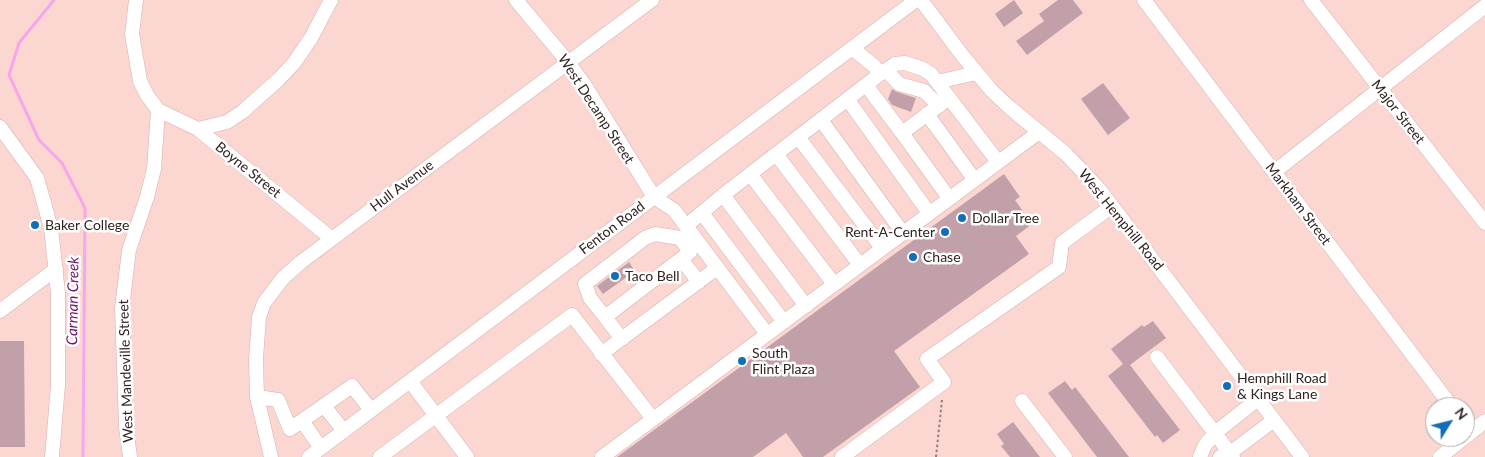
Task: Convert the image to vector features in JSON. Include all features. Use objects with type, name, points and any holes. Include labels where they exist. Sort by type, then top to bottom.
[{"type":"street","points":[[136,0],[132,34],[140,81],[158,110]]},
{"type":"street","points":[[198,129],[227,122],[242,112],[278,80],[294,63],[331,0]]},
{"type":"street","name":"West Decamp Street","points":[[516,0],[584,84],[654,197]]},
{"type":"street","name":"Hull Avenue","points":[[271,457],[258,397],[256,359],[259,317],[264,303],[282,278],[652,0]]},
{"type":"street","name":"Fenton Road","points":[[309,457],[916,0]]},
{"type":"street","name":"West Hemphill Road","points":[[921,0],[976,73],[1009,107],[1083,171],[1112,206],[1302,457]]},
{"type":"street","name":"Markham Street","points":[[1144,0],[1444,397]]},
{"type":"street","name":"Major Street","points":[[1311,0],[1485,223]]},
{"type":"street","points":[[1274,172],[1482,6]]},
{"type":"street","points":[[852,48],[900,84],[924,90],[944,102],[998,162]]},
{"type":"street","points":[[686,226],[722,195],[895,64],[905,63],[931,74],[937,82],[944,102]]},
{"type":"street","points":[[937,82],[976,73]]},
{"type":"street","points":[[866,85],[949,198]]},
{"type":"street","points":[[848,100],[929,213]]},
{"type":"street","points":[[902,134],[944,102]]},
{"type":"street","name":"Boyne Street","points":[[158,110],[198,129],[332,239]]},
{"type":"street","name":"West Mandeville Street","points":[[130,457],[126,427],[122,308],[129,250],[147,197],[154,169],[158,110]]},
{"type":"street","points":[[927,114],[974,179]]},
{"type":"street","points":[[821,120],[903,232]]},
{"type":"street","points":[[0,127],[37,178],[51,228],[58,293],[58,385],[52,457]]},
{"type":"street","points":[[602,457],[1039,132]]},
{"type":"street","points":[[798,137],[882,248]]},
{"type":"street","points":[[776,154],[860,265]]},
{"type":"street","points":[[750,174],[834,284]]},
{"type":"street","points":[[722,195],[806,306]]},
{"type":"street","points":[[654,197],[674,210],[767,334]]},
{"type":"street","points":[[842,457],[944,382],[928,359],[1059,267],[1062,243],[1112,206]]},
{"type":"street","points":[[702,213],[784,322]]},
{"type":"street","points":[[605,317],[690,252],[680,238],[655,234],[645,238],[585,284],[590,298],[622,339]]},
{"type":"street","points":[[681,259],[699,282]]},
{"type":"street","points":[[601,354],[717,268]]},
{"type":"street","points":[[0,311],[56,269]]},
{"type":"street","points":[[380,457],[572,315],[653,419]]},
{"type":"street","points":[[1157,357],[1215,433],[1228,456],[1274,420]]},
{"type":"street","points":[[410,381],[467,457]]},
{"type":"street","points":[[258,397],[278,400],[290,429],[352,386],[372,410]]},
{"type":"street","points":[[1200,457],[1205,445],[1215,433],[1258,399]]},
{"type":"street","points":[[1022,401],[1065,457]]},
{"type":"street","points":[[324,406],[344,431]]},
{"type":"street","points":[[302,421],[321,448]]},
{"type":"street","points":[[1440,457],[1450,447]]},
{"type":"path","points":[[936,457],[944,382]]},
{"type":"building","points":[[1014,0],[1023,13],[1004,27],[995,14]]},
{"type":"building","points":[[1058,0],[1073,0],[1083,13],[1027,55],[1016,41],[1044,21],[1039,14]]},
{"type":"building","points":[[1103,83],[1130,118],[1108,135],[1081,99]]},
{"type":"building","points":[[892,89],[916,98],[911,112],[892,105],[888,99]]},
{"type":"building","points":[[1004,174],[1020,197],[1015,200],[1032,224],[1016,236],[1029,254],[894,351],[920,387],[823,457],[803,457],[786,433],[753,457],[617,457]]},
{"type":"building","name":"Taco Bell","points":[[629,262],[635,271],[603,294],[597,286]]},
{"type":"building","points":[[1153,321],[1166,338],[1130,365],[1180,430],[1163,443],[1157,435],[1155,437],[1108,376],[1123,364],[1111,349],[1142,325],[1144,327]]},
{"type":"building","points":[[0,341],[24,341],[25,447],[0,447]]},
{"type":"building","points":[[1065,381],[1072,390],[1075,387],[1129,457],[1097,457],[1048,393]]},
{"type":"building","points":[[1013,422],[1040,457],[1010,457],[1001,446],[1004,444],[997,434]]},
{"type":"waterway","name":"Carman Creek","points":[[54,0],[19,43],[9,75],[39,140],[62,163],[85,208],[83,457]]},
{"type":"place","name":"Dollar Tree","points":[[962,218]]},
{"type":"place","name":"Baker College","points":[[35,225]]},
{"type":"place","name":"Rent-A-Center","points":[[945,232]]},
{"type":"place","name":"Chase","points":[[913,257]]},
{"type":"place","name":"Taco Bell","points":[[615,276]]},
{"type":"place","name":"South Flint Plaza","points":[[742,361]]},
{"type":"place","name":"Hemphill Road & Kings Lane","points":[[1227,386]]}]
